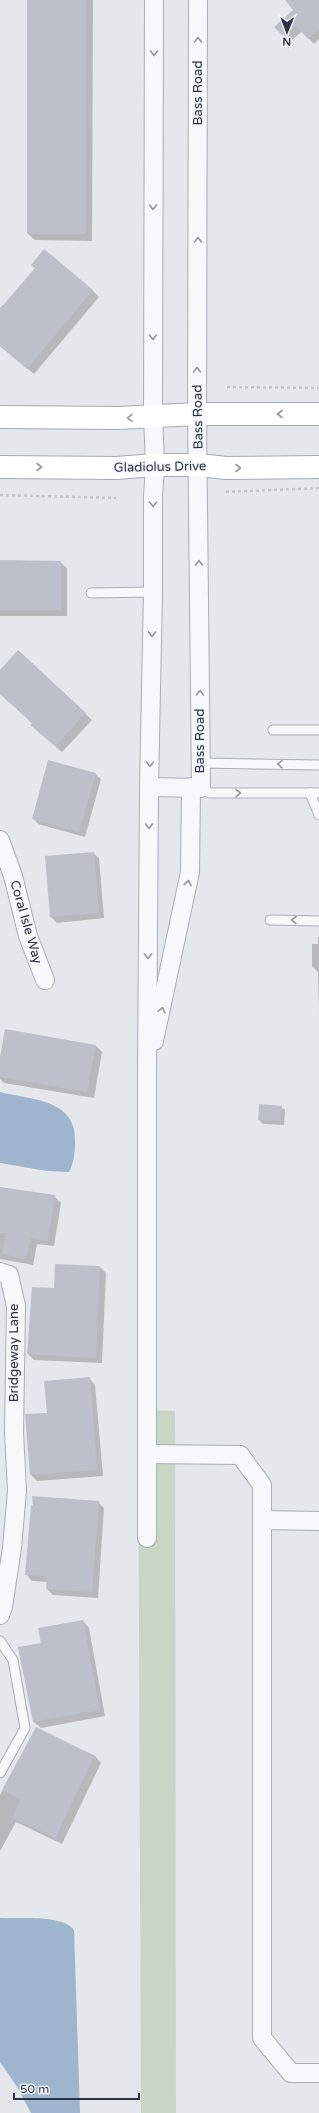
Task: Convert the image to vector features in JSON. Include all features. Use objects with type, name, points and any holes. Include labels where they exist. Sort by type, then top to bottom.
[{"type":"main road","points":[[0,417],[118,418],[197,414],[319,414]]},
{"type":"main road","name":"Gladiolus Drive","points":[[0,467],[116,468],[155,465],[199,465],[226,468],[319,467]]},
{"type":"street","points":[[147,1538],[147,1075],[149,787],[153,592],[153,497],[155,465],[153,416],[154,0]]},
{"type":"street","name":"Bass Road","points":[[149,787],[196,788],[201,763],[199,465],[197,414],[198,0]]},
{"type":"street","points":[[147,1075],[190,872],[196,788]]},
{"type":"street","name":"Coral Isle Way","points":[[0,840],[13,876],[28,936],[45,980]]},
{"type":"street","name":"Bridgeway Lane","points":[[0,1272],[9,1275],[16,1306],[14,1417],[17,1491],[12,1548],[1,1608]]},
{"type":"street","points":[[147,1454],[240,1455],[262,1485],[262,2038],[291,2073],[319,2073]]},
{"type":"street","points":[[262,1520],[319,1521]]},
{"type":"lane","points":[[91,593],[153,592]]},
{"type":"lane","points":[[273,730],[319,730]]},
{"type":"lane","points":[[201,763],[319,765]]},
{"type":"lane","points":[[196,788],[210,793],[315,793],[319,815]]},
{"type":"lane","points":[[270,920],[319,921]]},
{"type":"lane","points":[[0,1640],[13,1660],[25,1728],[0,1772]]},
{"type":"path","points":[[227,388],[319,388]]},
{"type":"path","points":[[226,492],[319,488]]},
{"type":"path","points":[[0,494],[116,498]]},
{"type":"green space","points":[[138,1410],[175,1411],[176,2113],[141,2113]]},
{"type":"water","points":[[0,1092],[50,1104],[61,1109],[69,1117],[74,1128],[75,1150],[69,1172],[47,1171],[0,1163]]},
{"type":"water","points":[[0,1918],[50,1919],[68,1925],[74,1930],[80,2113],[31,2113],[16,2085],[0,2062]]},
{"type":"building","points":[[27,0],[86,0],[86,234],[27,234]]},
{"type":"building","points":[[285,0],[319,0],[319,29],[308,39],[296,26],[284,37],[274,27],[293,10]]},
{"type":"building","points":[[44,249],[93,290],[27,369],[0,346],[0,309],[35,268],[31,265]]},
{"type":"building","points":[[0,560],[61,561],[61,610],[0,610]]},
{"type":"building","points":[[18,650],[86,713],[55,746],[30,725],[32,723],[0,694],[0,670]]},
{"type":"building","points":[[48,760],[96,773],[79,832],[32,819]]},
{"type":"building","points":[[94,852],[99,913],[50,917],[45,856]]},
{"type":"building","points":[[5,1029],[96,1045],[87,1092],[0,1077],[0,1057]]},
{"type":"building","points":[[259,1104],[282,1106],[281,1121],[258,1120]]},
{"type":"building","points":[[0,1187],[55,1195],[48,1241],[31,1238],[26,1259],[2,1254],[6,1233],[0,1233]]},
{"type":"building","points":[[55,1264],[100,1266],[96,1358],[27,1354],[32,1287],[54,1288]]},
{"type":"building","points":[[90,1377],[97,1470],[30,1475],[25,1414],[47,1413],[44,1381]]},
{"type":"building","points":[[32,1496],[99,1501],[92,1592],[46,1589],[47,1576],[25,1575],[31,1505],[33,1506]]},
{"type":"building","points":[[83,1620],[100,1710],[33,1722],[18,1647],[41,1643],[38,1628]]},
{"type":"building","points":[[36,1727],[95,1756],[55,1838],[12,1818],[21,1800],[2,1790]]}]
